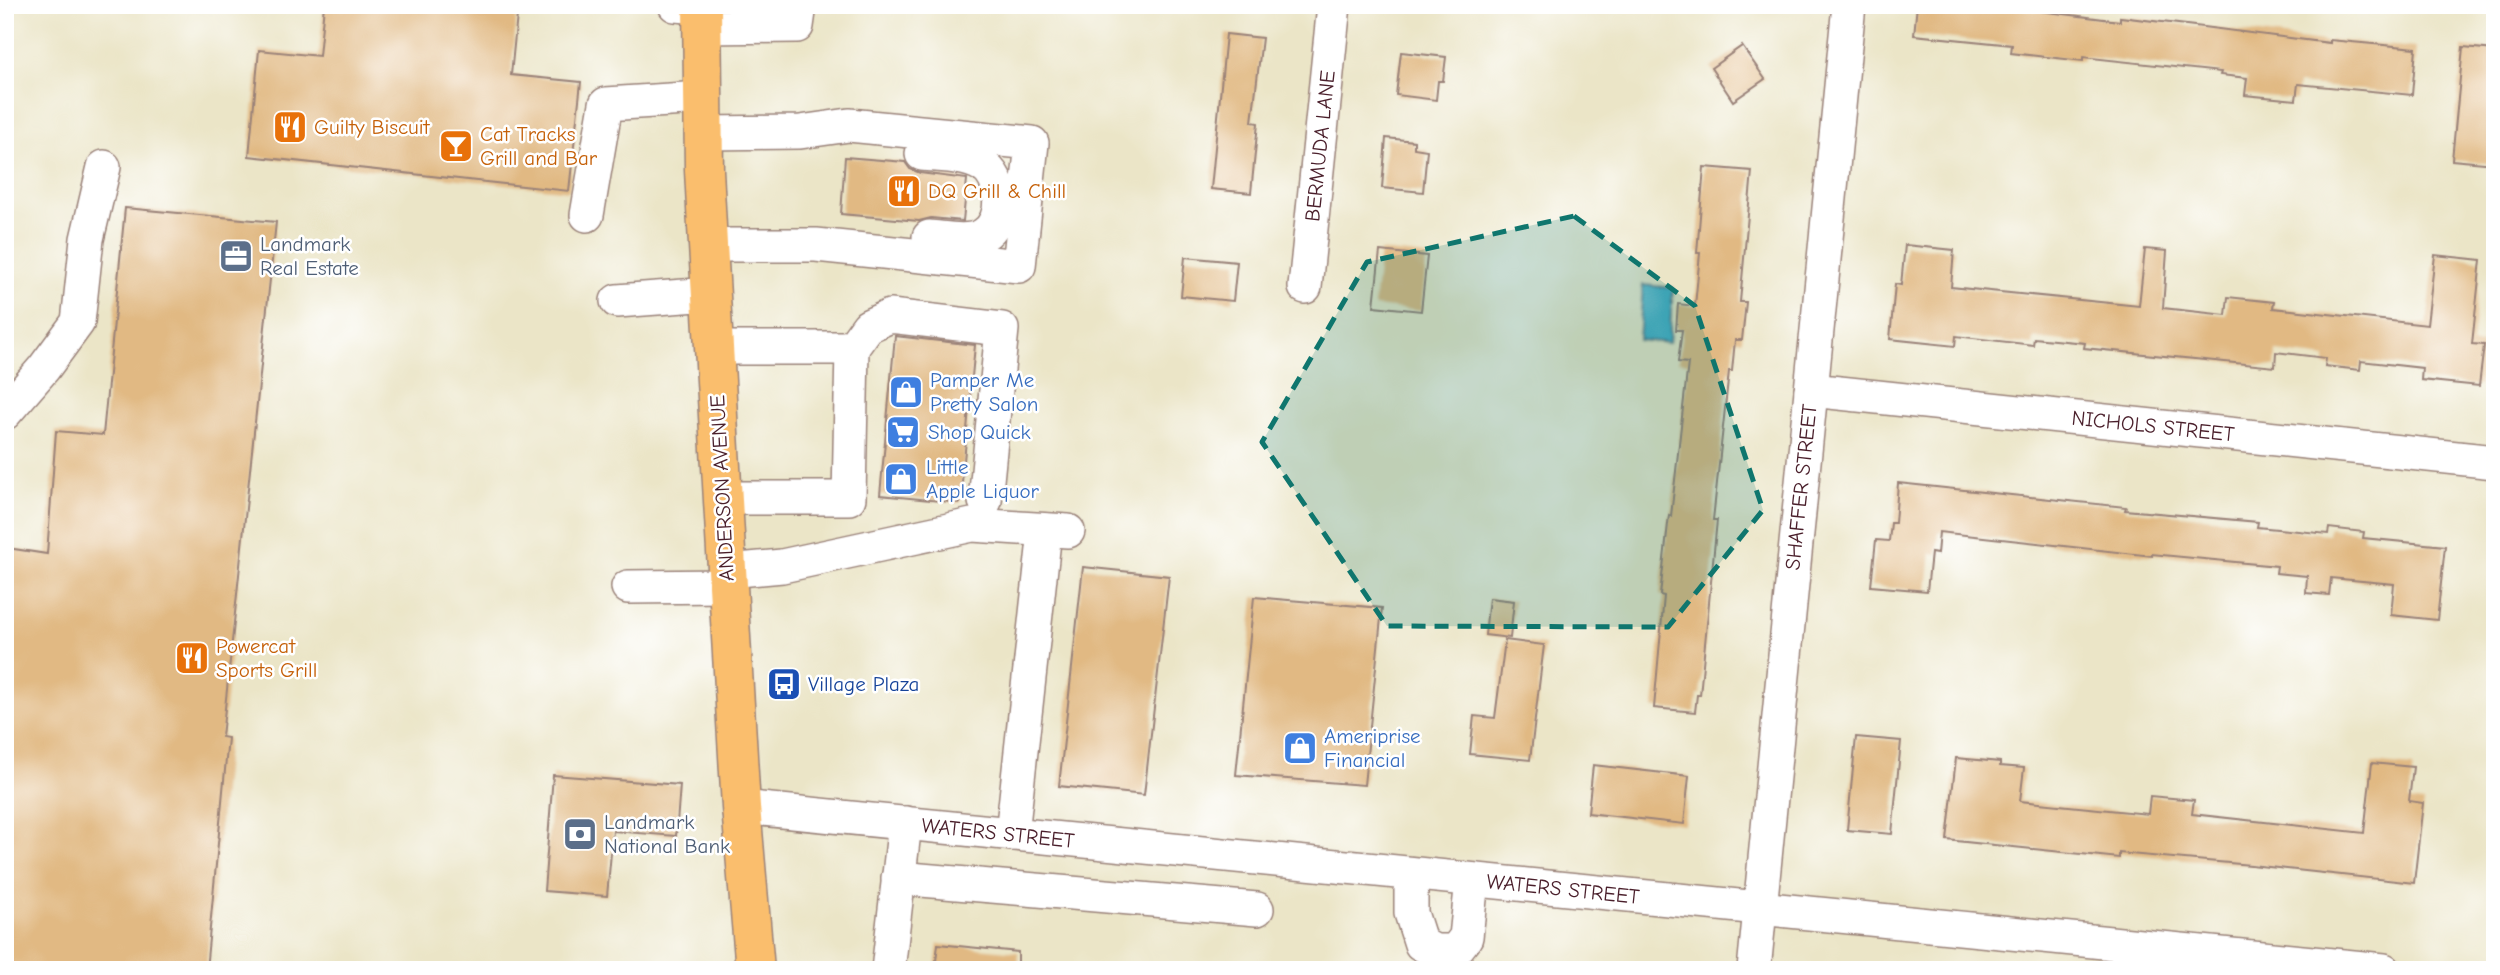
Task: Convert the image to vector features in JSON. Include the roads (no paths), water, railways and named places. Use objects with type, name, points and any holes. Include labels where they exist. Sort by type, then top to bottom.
[{"type":"main road","name":"ANDERSON AVENUE","points":[[695,11],[741,807],[755,970]]},
{"type":"street","points":[[695,11],[797,26],[800,5]]},
{"type":"street","name":"BERMUDA LANE","points":[[1305,287],[1335,5]]},
{"type":"street","name":"SHAFFER STREET","points":[[1754,970],[1849,5]]},
{"type":"street","points":[[587,215],[606,104],[800,132],[852,147],[957,158],[979,163],[992,172],[999,189],[999,208],[993,224],[984,235],[969,240],[875,234],[816,245]]},
{"type":"street","points":[[708,245],[816,245],[1019,266],[1032,143],[849,125],[800,132]]},
{"type":"street","points":[[5,413],[44,368],[78,322],[87,239],[104,167]]},
{"type":"street","points":[[617,301],[711,295]]},
{"type":"street","points":[[723,498],[849,498],[852,348],[868,326],[890,316],[1002,329],[985,501]]},
{"type":"street","points":[[714,348],[852,348]]},
{"type":"street","name":"NICHOLS STREET","points":[[1811,390],[2495,462]]},
{"type":"street","points":[[628,587],[728,578],[972,525],[1056,531],[1012,834]]},
{"type":"street","name":"WATERS STREET","points":[[741,807],[2384,970]]},
{"type":"street","points":[[888,970],[905,823]]},
{"type":"street","points":[[1411,874],[1411,912],[1421,944],[1435,951],[1455,951],[1465,937],[1472,880]]},
{"type":"street","points":[[898,878],[1257,909]]},
{"type":"water","points":[[1643,285],[1673,288],[1669,343],[1639,340]]},
{"type":"place","name":"Guilty Biscuit","points":[[290,127]]},
{"type":"place","name":"Cat Tracks Grill and Bar","points":[[456,146]]},
{"type":"place","name":"DQ Grill & Chill","points":[[904,191]]},
{"type":"place","name":"Landmark Real Estate","points":[[236,256]]},
{"type":"place","name":"Pamper Me Pretty Salon","points":[[906,392]]},
{"type":"place","name":"Shop Quick","points":[[903,432]]},
{"type":"place","name":"Little Apple Liquor","points":[[901,479]]},
{"type":"place","name":"Powercat Sports Grill","points":[[192,658]]},
{"type":"place","name":"Village Plaza","points":[[784,684]]},
{"type":"place","name":"Ameriprise Financial","points":[[1300,748]]},
{"type":"place","name":"Landmark National Bank","points":[[580,834]]}]
